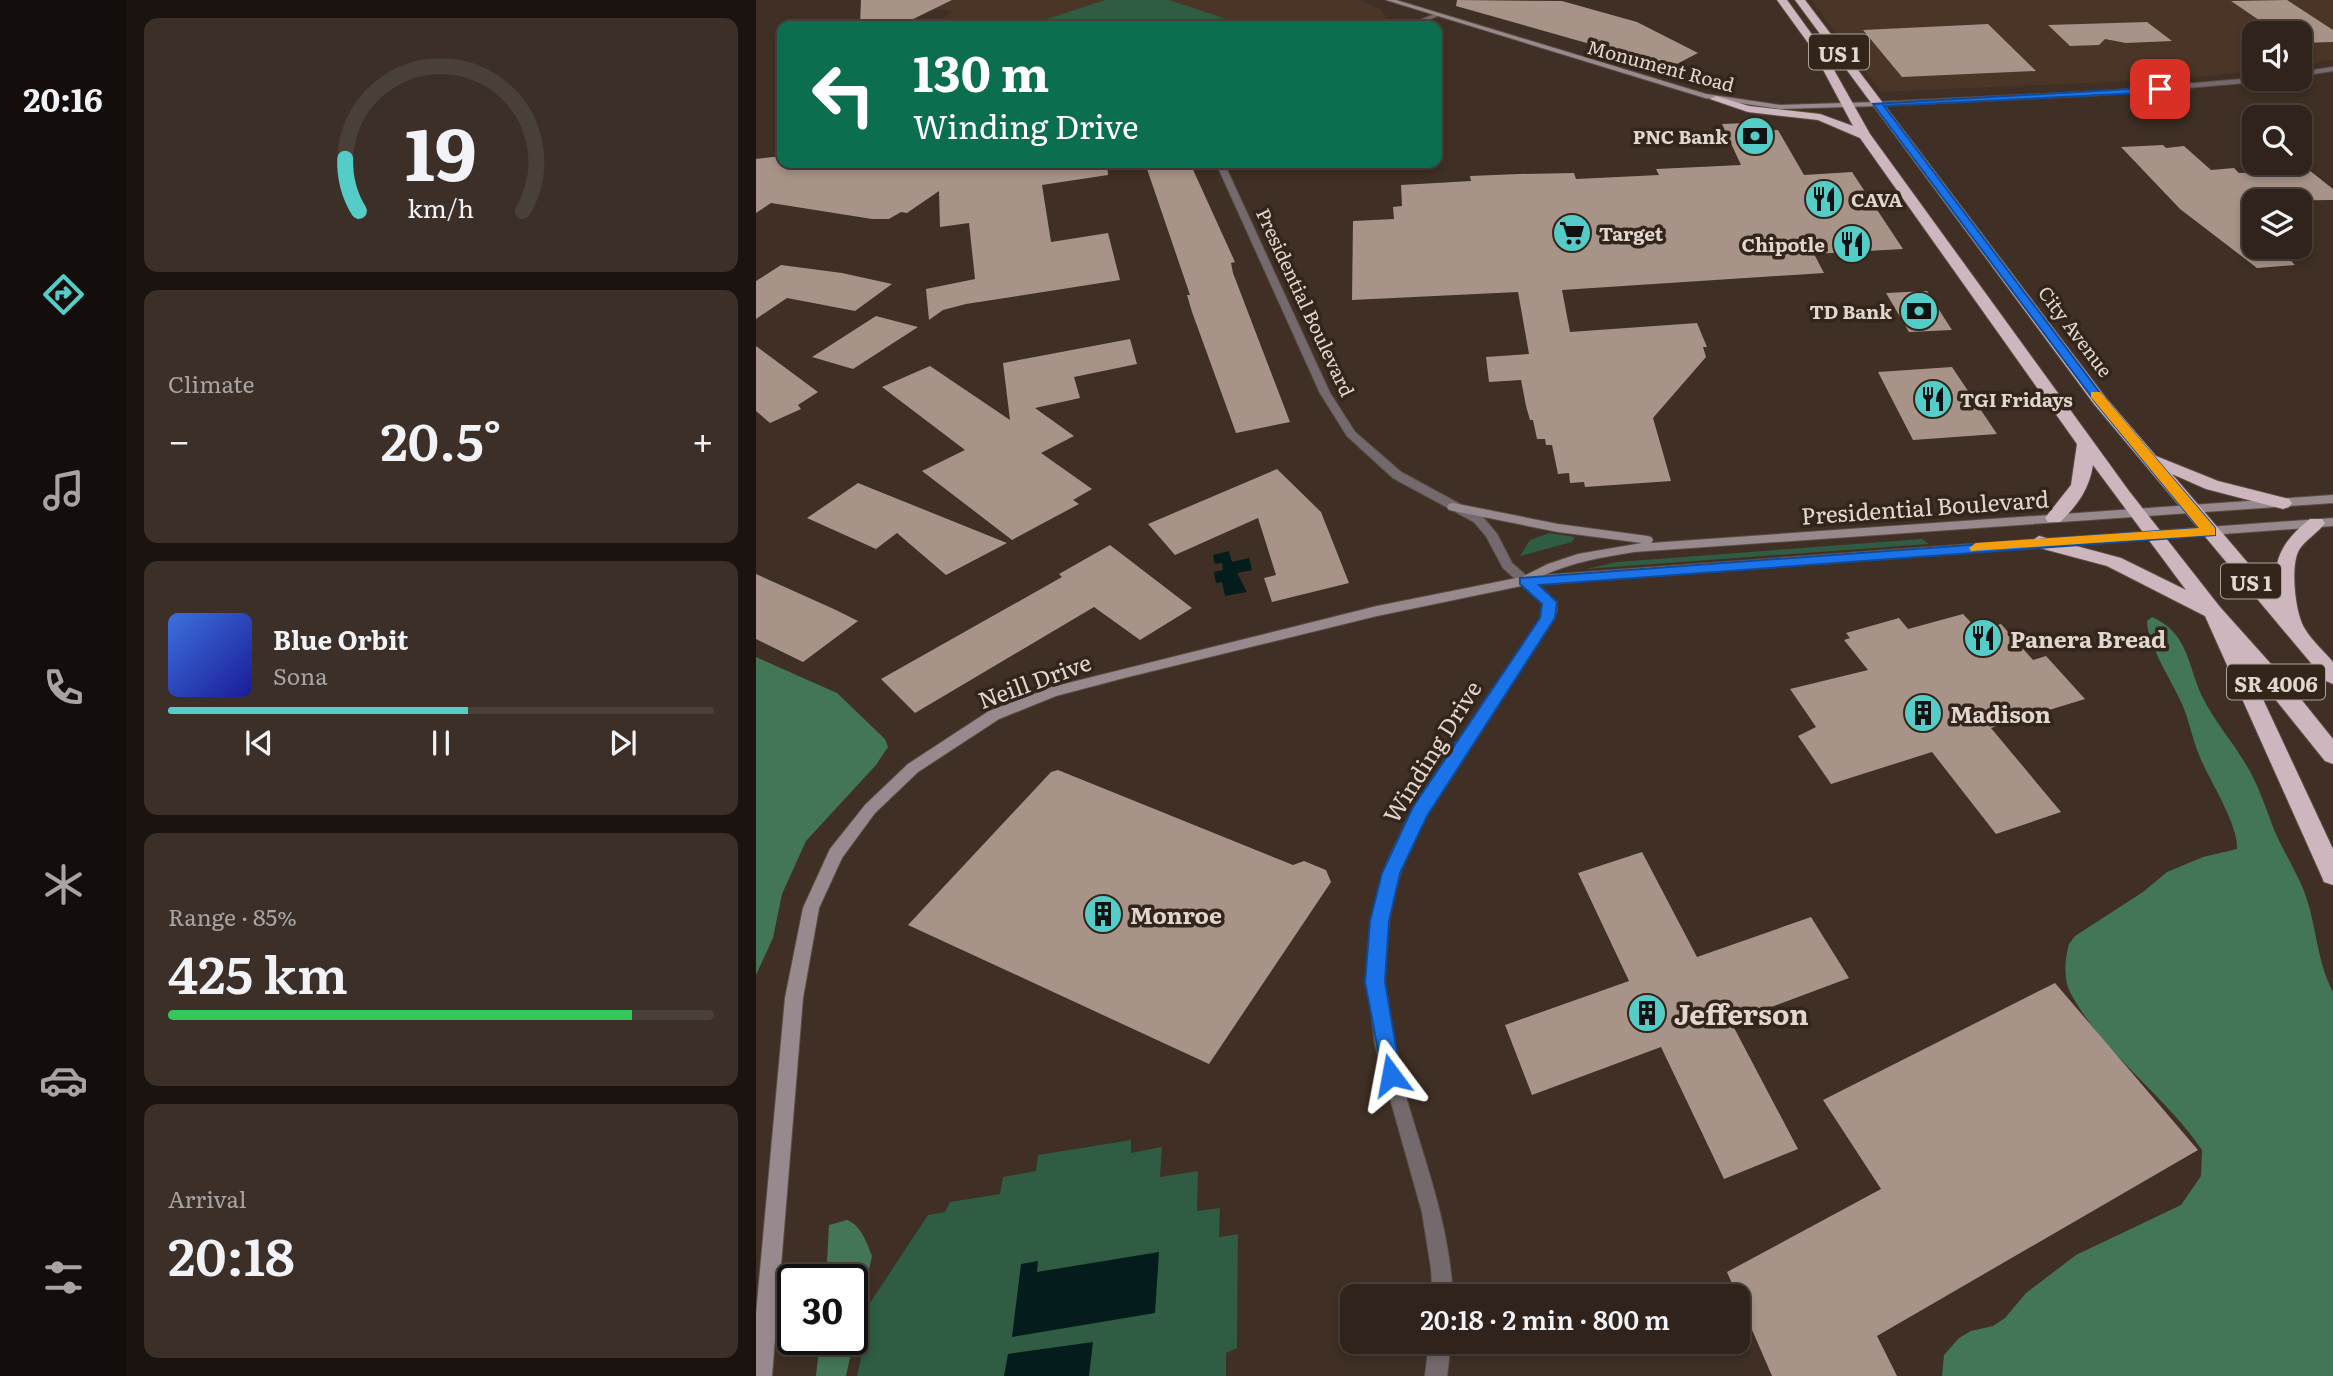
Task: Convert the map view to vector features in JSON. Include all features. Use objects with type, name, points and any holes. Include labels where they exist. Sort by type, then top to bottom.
[{"type":"highway","name":"US 1","points":[[1782,0],[1811,39],[1864,135],[2086,443],[2213,612],[2333,874]]},
{"type":"highway","name":"City Avenue","points":[[1800,0],[2100,401],[2333,676]]},
{"type":"highway","points":[[1716,99],[1748,109],[1827,119],[1864,135]]},
{"type":"highway","points":[[2054,518],[2073,500],[2082,483],[2086,443]]},
{"type":"highway","points":[[2148,458],[2212,485],[2283,503]]},
{"type":"highway","points":[[2293,629],[2284,561],[2295,539],[2325,522]]},
{"type":"highway","points":[[2039,542],[2114,562],[2213,612]]},
{"type":"highway","name":"SR 4006","points":[[2213,612],[2281,688],[2333,755]]},
{"type":"main road","name":"Monument Road","points":[[1389,0],[1716,99],[1780,107],[1877,104]]},
{"type":"main road","name":"Presidential Boulevard","points":[[1525,581],[1554,564],[1575,557],[1634,548],[2333,499]]},
{"type":"main road","points":[[1453,507],[1620,537],[1705,543]]},
{"type":"main road","name":"Presidential Boulevard","points":[[1525,581],[2325,522]]},
{"type":"main road","name":"Neill Drive","points":[[761,1376],[794,998],[804,936],[811,908],[830,866],[851,833],[877,802],[913,768],[965,731],[994,715],[1052,692],[1377,611],[1525,581]]},
{"type":"street","points":[[1421,21],[1437,15]]},
{"type":"street","points":[[2312,72],[2333,69]]},
{"type":"street","name":"Monument Road","points":[[1877,104],[2103,93],[2242,81]]},
{"type":"street","name":"Presidential Boulevard","points":[[1222,168],[1337,415],[1359,443],[1384,465],[1485,526],[1507,565],[1525,581]]},
{"type":"street","name":"Winding Drive","points":[[1442,1284],[1440,1242],[1434,1213],[1383,1041],[1375,982],[1375,951],[1391,873],[1408,833],[1547,618],[1549,602],[1525,581]]},
{"type":"street","points":[[1436,1376],[1439,1354]]},
{"type":"shaded area","points":[[861,0],[1358,0],[1379,8],[1386,17],[1383,21],[939,21],[953,11]]},
{"type":"shaded area","points":[[1811,0],[2333,0],[2333,60],[2312,63],[2312,21],[2242,21],[2242,72],[2179,79],[1881,92]]},
{"type":"green space","points":[[1105,0],[1169,0],[1233,21],[1041,21]]},
{"type":"green space","points":[[1549,533],[1575,537],[1572,542],[1520,556],[1530,540]]},
{"type":"green space","points":[[1922,539],[1929,544],[1586,569],[1617,562]]},
{"type":"green space","points":[[2152,617],[2174,632],[2181,642],[2204,700],[2254,779],[2275,832],[2306,897],[2323,966],[2333,992],[2333,1376],[1942,1376],[1944,1355],[1959,1338],[1971,1331],[1993,1326],[2005,1318],[2026,1293],[2076,1255],[2181,1205],[2201,1176],[2202,1150],[2170,1110],[2099,1035],[2070,992],[2066,974],[2069,944],[2075,936],[2143,892],[2167,872],[2203,857],[2237,849],[2233,827],[2199,755],[2182,704],[2151,641],[2147,621]]},
{"type":"green space","points":[[756,657],[837,693],[885,739],[888,747],[876,765],[806,841],[782,894],[773,938],[756,975]]},
{"type":"green space","points":[[1131,1140],[1131,1153],[1162,1147],[1160,1177],[1198,1171],[1197,1211],[1220,1208],[1219,1237],[1238,1234],[1237,1348],[1226,1353],[1226,1376],[857,1376],[862,1355],[868,1355],[868,1306],[928,1215],[945,1212],[950,1202],[1000,1194],[1003,1177],[1036,1171],[1038,1155]]},
{"type":"green space","points":[[847,1220],[860,1230],[872,1256],[868,1274],[868,1264],[827,1264],[829,1225]]},
{"type":"green space","points":[[818,1355],[851,1355],[846,1376],[816,1376]]},
{"type":"water","points":[[1229,551],[1232,562],[1249,558],[1252,570],[1237,573],[1247,592],[1225,596],[1222,582],[1216,583],[1214,572],[1223,570],[1222,563],[1215,564],[1213,555]]},
{"type":"water","points":[[1159,1252],[1155,1313],[1012,1337],[1021,1264],[1038,1261],[1037,1272]]},
{"type":"water","points":[[1093,1342],[1089,1376],[1004,1376],[1008,1354]]},
{"type":"building","points":[[861,0],[952,0],[909,21],[860,21]]},
{"type":"building","points":[[1457,0],[1562,1],[1637,22],[1698,53],[1671,67],[1456,6]]},
{"type":"building","points":[[2287,0],[2333,30],[2333,42],[2312,43],[2312,21],[2260,21],[2231,1]]},
{"type":"building","points":[[2147,22],[2172,41],[2126,43],[2105,39],[2099,45],[2070,46],[2048,25]]},
{"type":"building","points":[[1988,24],[2036,71],[1902,77],[1863,30]]},
{"type":"building","points":[[1747,123],[1750,132],[1778,130],[1804,175],[1852,172],[1903,249],[1814,254],[1824,273],[1562,290],[1570,332],[1697,323],[1707,347],[1703,347],[1706,357],[1653,418],[1671,481],[1585,487],[1584,482],[1570,483],[1569,473],[1558,474],[1552,445],[1546,445],[1545,439],[1537,439],[1521,380],[1489,382],[1486,357],[1529,354],[1518,292],[1352,300],[1353,221],[1394,219],[1393,207],[1402,206],[1401,185],[1471,181],[1470,176],[1519,174],[1574,173],[1576,179],[1659,175],[1656,169],[1741,165],[1722,124]]},
{"type":"building","points":[[2184,146],[2211,170],[2234,168],[2242,175],[2312,175],[2312,172],[2333,189],[2333,200],[2312,200],[2312,189],[2242,189],[2242,257],[2180,209],[2121,147]]},
{"type":"building","points":[[777,157],[777,168],[1107,168],[1108,175],[1042,185],[1051,242],[1108,233],[1120,280],[966,304],[943,310],[929,320],[926,289],[975,279],[969,223],[940,227],[939,191],[907,213],[901,212],[889,219],[872,219],[771,203],[756,213],[756,159]]},
{"type":"building","points":[[1147,168],[1192,168],[1235,262],[1231,263],[1233,273],[1290,422],[1236,433],[1192,312],[1187,295],[1190,295]]},
{"type":"building","points":[[2245,259],[2289,259],[2295,265],[2257,268]]},
{"type":"building","points":[[781,265],[842,273],[892,284],[855,311],[787,298],[756,319],[756,281]]},
{"type":"building","name":"TD Bank","points":[[1927,291],[1952,330],[1909,332],[1886,293]]},
{"type":"building","points":[[876,316],[918,327],[853,369],[812,357]]},
{"type":"building","points":[[1130,339],[1137,364],[1074,377],[1080,398],[1035,408],[1074,436],[1041,453],[1092,489],[1073,500],[1079,504],[1012,540],[922,471],[965,450],[882,387],[930,366],[1010,420],[1003,363]]},
{"type":"building","points":[[756,346],[818,392],[798,405],[801,409],[770,423],[756,411]]},
{"type":"building","name":"TGI Fridays","points":[[1952,367],[1997,434],[1913,440],[1878,372]]},
{"type":"building","points":[[1277,469],[1321,512],[1349,583],[1272,602],[1264,578],[1276,575],[1258,518],[1175,555],[1148,524]]},
{"type":"building","points":[[858,483],[1007,543],[946,575],[897,533],[876,549],[807,518]]},
{"type":"building","points":[[1110,545],[1192,608],[1140,640],[1094,607],[915,713],[881,679],[1062,577],[1059,574]]},
{"type":"building","points":[[756,574],[858,621],[803,662],[756,639]]},
{"type":"building","name":"Madison","points":[[1963,614],[1978,630],[2001,624],[2033,660],[2046,656],[2085,699],[1991,728],[2061,812],[1996,834],[1932,752],[1831,784],[1798,736],[1816,727],[1790,689],[1868,670],[1844,640],[1850,638],[1846,633],[1899,618],[1908,629]]},
{"type":"building","name":"Monroe","points":[[1058,770],[1293,865],[1304,861],[1326,870],[1331,882],[1209,1064],[908,925],[1051,772]]},
{"type":"building","name":"Jefferson","points":[[1642,852],[1697,957],[1811,917],[1849,978],[1731,1022],[1798,1149],[1724,1179],[1661,1047],[1532,1095],[1505,1025],[1629,981],[1578,873]]},
{"type":"building","points":[[2055,983],[2198,1150],[1877,1336],[1897,1376],[1772,1376],[1750,1325],[1750,1284],[1732,1284],[1727,1272],[1881,1189],[1823,1100]]},
{"type":"slow traffic","points":[[1976,548],[2210,531],[2096,395]]},
{"type":"place","name":"PNC Bank","points":[[1755,136]]},
{"type":"place","name":"CAVA","points":[[1824,199]]},
{"type":"place","name":"Target","points":[[1572,233]]},
{"type":"place","name":"Chipotle","points":[[1852,244]]},
{"type":"place","name":"TD Bank","points":[[1919,311]]},
{"type":"place","name":"TGI Fridays","points":[[1933,399]]},
{"type":"place","name":"Panera Bread","points":[[1983,638]]},
{"type":"place","name":"Madison","points":[[1923,713]]},
{"type":"place","name":"Monroe","points":[[1103,914]]},
{"type":"place","name":"Jefferson","points":[[1647,1013]]},
{"type":"route","points":[[1391,1075],[1378,1013],[1375,982],[1379,921],[1391,873],[1420,812],[1547,618],[1550,611],[1549,602],[1525,581],[2210,531],[2100,401],[1877,104],[2160,89]]}]
